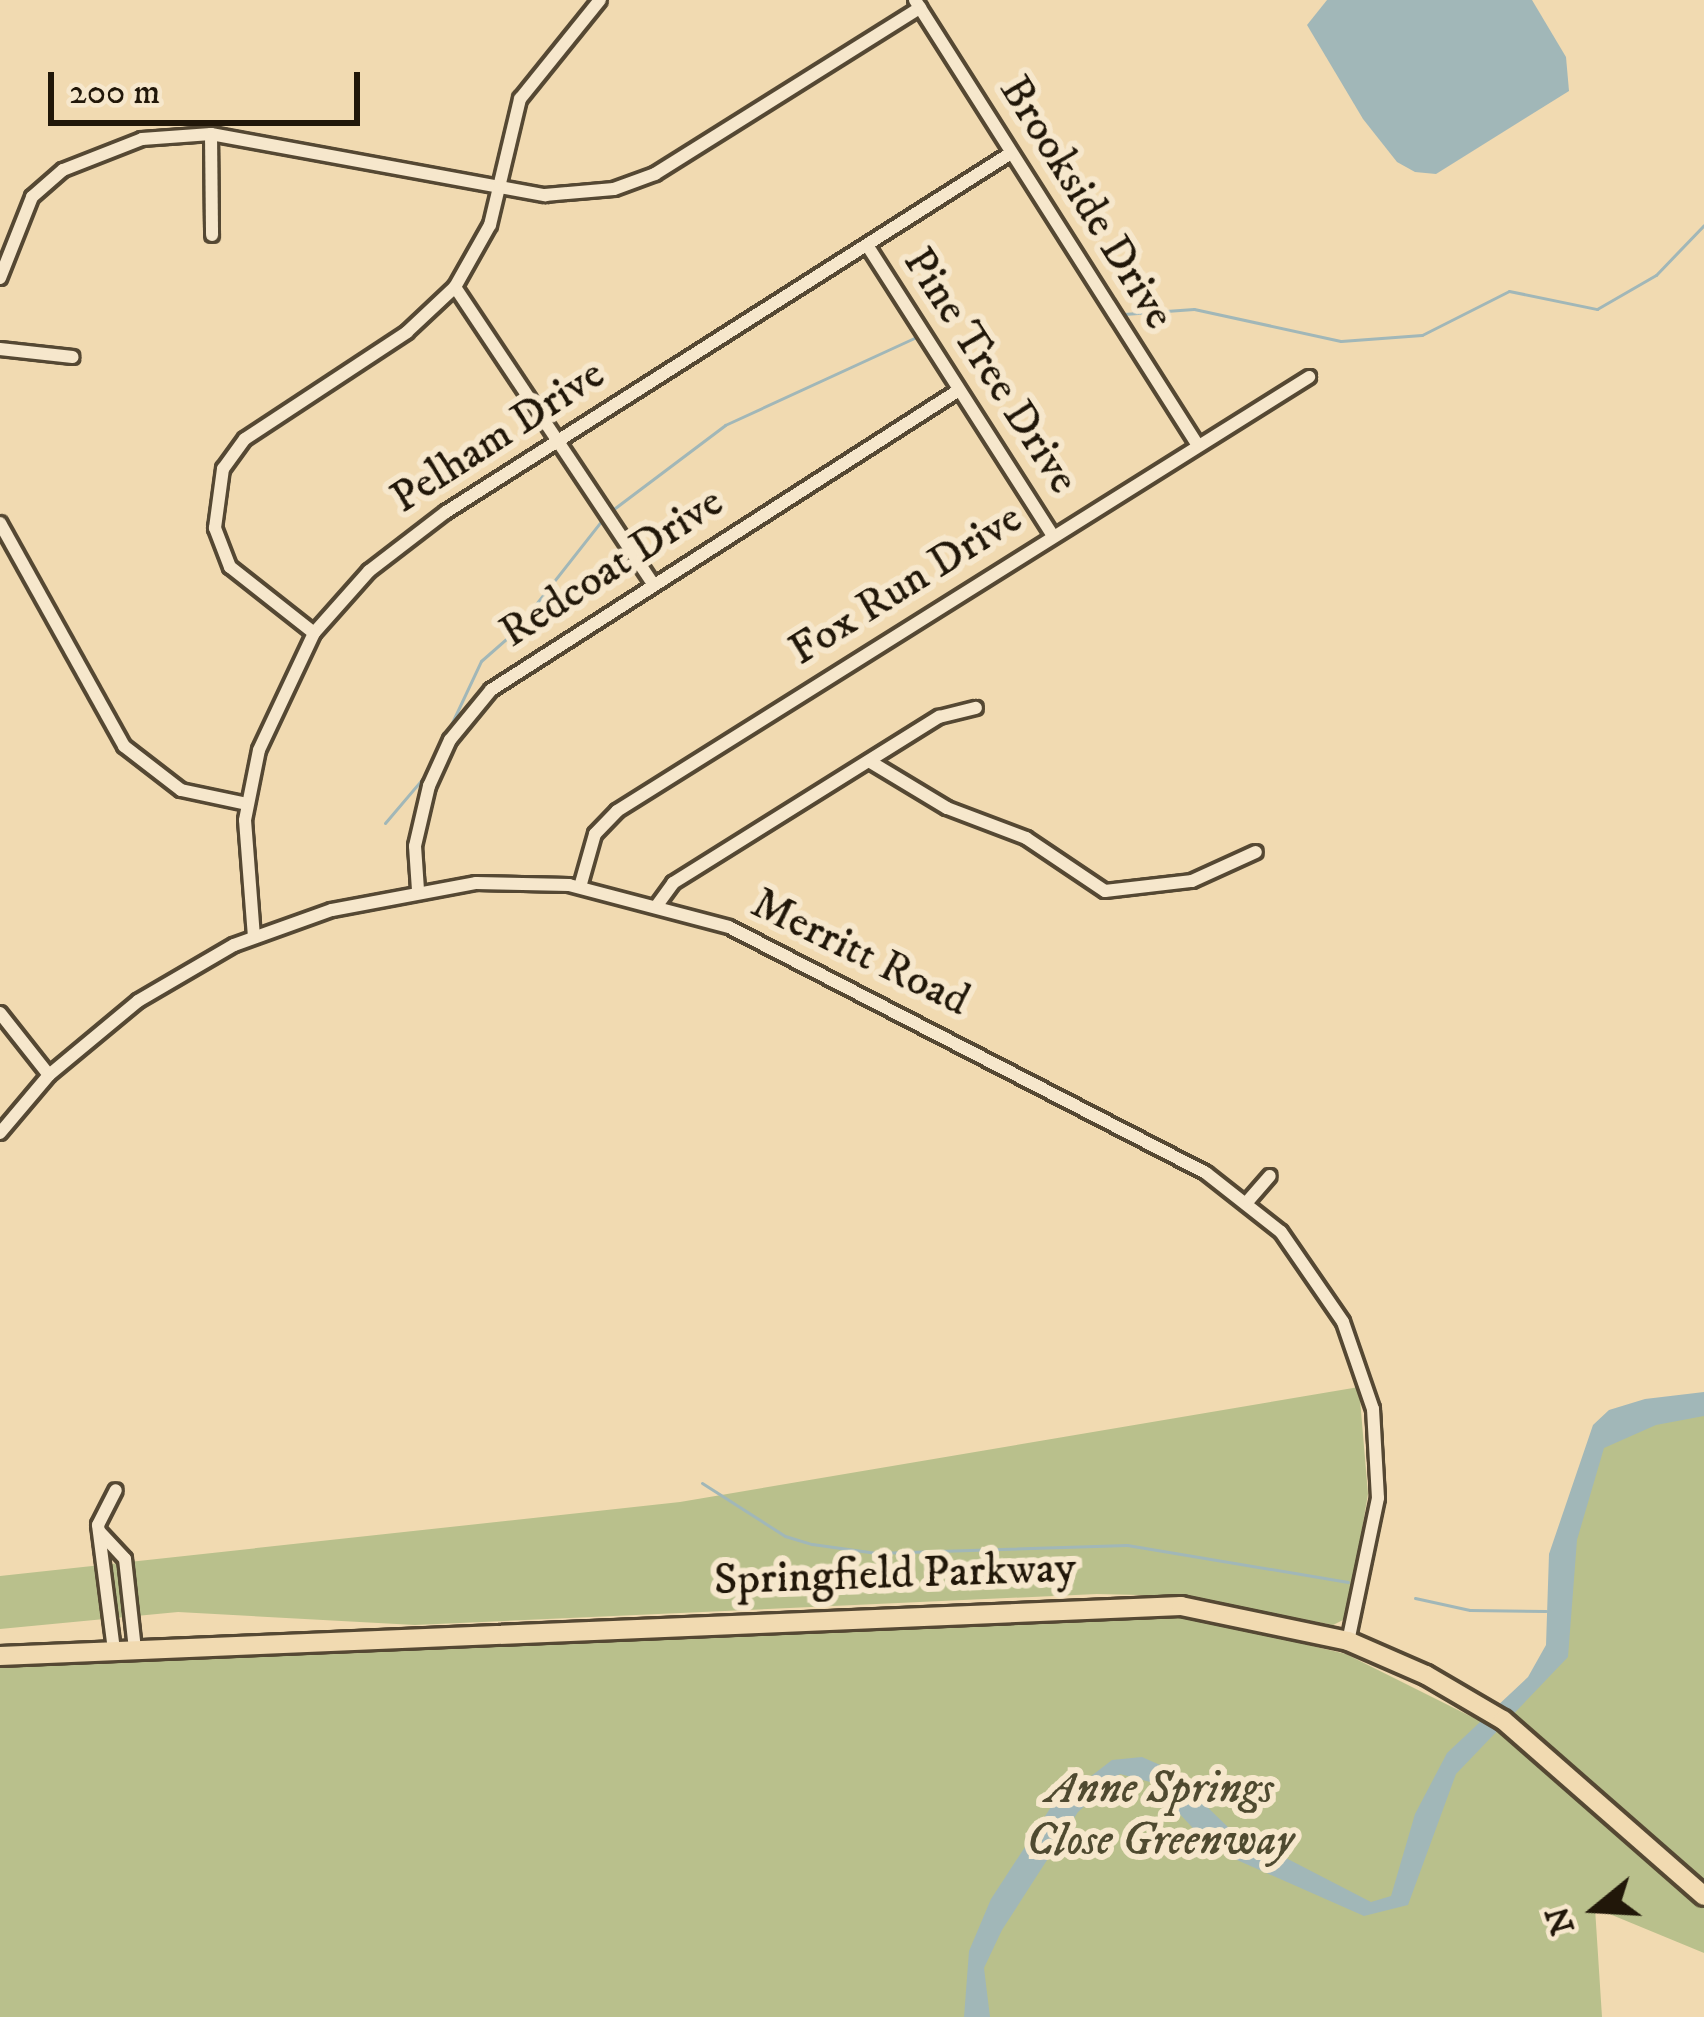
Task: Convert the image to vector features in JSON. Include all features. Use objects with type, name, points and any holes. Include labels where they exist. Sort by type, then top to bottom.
[{"type":"main road","name":"Springfield Parkway","points":[[0,1656],[1111,1605],[1181,1606],[1348,1641],[1461,1695],[1538,1748],[1704,1896]]},
{"type":"street","points":[[314,633],[230,566],[215,528],[223,469],[245,439],[407,332],[455,287],[480,248],[520,99],[600,0]]},
{"type":"street","points":[[0,278],[16,224],[63,170],[142,139],[211,134],[499,188],[571,195],[656,174],[917,4]]},
{"type":"street","name":"Brookside Drive","points":[[917,4],[1197,444]]},
{"type":"street","points":[[211,134],[212,235]]},
{"type":"street","name":"Pelham Drive","points":[[254,937],[244,880],[248,804],[271,713],[314,633],[392,548],[1011,153]]},
{"type":"street","name":"Pine Tree Drive","points":[[867,245],[1052,536]]},
{"type":"street","points":[[455,287],[561,438],[652,584]]},
{"type":"street","points":[[0,349],[74,357]]},
{"type":"street","name":"Fox Run Drive","points":[[580,887],[595,834],[617,811],[1309,377]]},
{"type":"street","name":"Redcoat Drive","points":[[418,890],[420,815],[460,725],[510,675],[959,390]]},
{"type":"street","points":[[0,523],[124,746],[181,790],[248,804]]},
{"type":"street","points":[[658,904],[673,883],[939,717],[976,708]]},
{"type":"street","points":[[869,761],[915,792],[1026,838],[1105,892],[1192,881],[1256,853]]},
{"type":"street","name":"Merritt Road","points":[[0,1133],[49,1075],[138,1001],[254,937],[418,890],[580,887],[658,904],[794,955],[1248,1201],[1321,1282],[1368,1387],[1378,1498],[1348,1641]]},
{"type":"street","points":[[0,1012],[49,1075]]},
{"type":"street","points":[[1248,1201],[1270,1176]]},
{"type":"street","points":[[114,1650],[99,1531],[116,1490]]},
{"type":"street","points":[[99,1531],[125,1558],[135,1648]]},
{"type":"green space","points":[[1359,1387],[1368,1494],[1347,1618],[1333,1625],[1181,1596],[1097,1594],[415,1625],[178,1612],[0,1629],[0,1576],[680,1502]]},
{"type":"green space","name":"Anne Springs Close Greenway","points":[[1704,1404],[1704,1953],[1595,1908],[1602,2017],[0,2017],[0,1667],[1181,1615],[1346,1654],[1488,1725],[1529,1690],[1558,1618],[1598,1438]]},
{"type":"shaded area","points":[[1327,0],[1532,0],[1566,57],[1569,91],[1436,174],[1415,172],[1397,162],[1363,119],[1307,25]]},
{"type":"shaded area","points":[[1704,1392],[1704,1416],[1656,1425],[1604,1448],[1577,1540],[1568,1657],[1456,1774],[1408,1905],[1364,1916],[1237,1860],[1203,1839],[1150,1782],[1120,1774],[1078,1812],[1002,1930],[984,1968],[990,2017],[964,2017],[969,1951],[991,1899],[1051,1807],[1112,1760],[1142,1757],[1167,1768],[1230,1829],[1371,1902],[1391,1896],[1415,1814],[1447,1753],[1528,1677],[1546,1645],[1549,1554],[1593,1425],[1609,1410],[1645,1399]]},
{"type":"waterway","points":[[1124,314],[1194,309],[1341,341],[1422,335],[1509,291],[1597,309],[1656,275],[1704,225]]},
{"type":"waterway","points":[[615,508],[725,425],[916,337]]},
{"type":"waterway","points":[[434,761],[481,661],[514,632],[602,520]]},
{"type":"waterway","points":[[385,823],[430,770]]},
{"type":"waterway","points":[[702,1483],[785,1536],[812,1544],[876,1553],[1127,1545],[1348,1582]]},
{"type":"waterway","points":[[1415,1598],[1470,1610],[1546,1611]]}]
